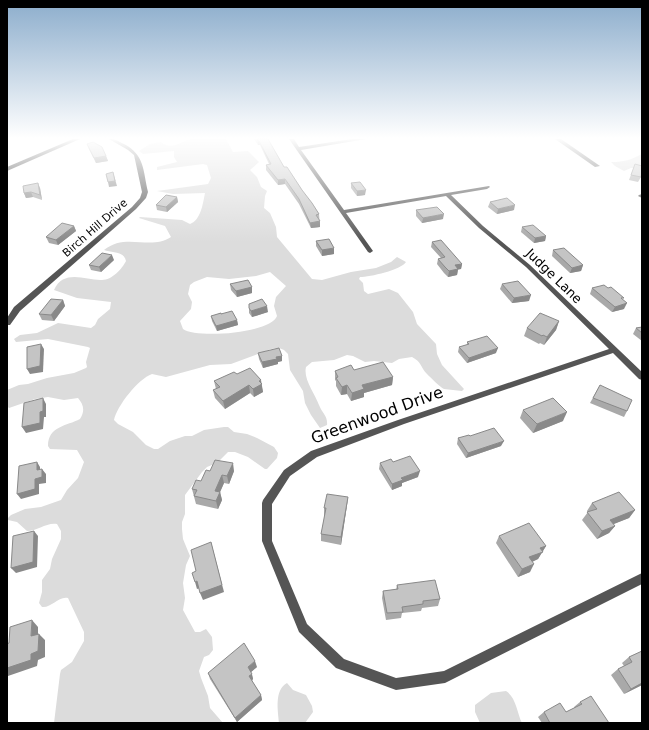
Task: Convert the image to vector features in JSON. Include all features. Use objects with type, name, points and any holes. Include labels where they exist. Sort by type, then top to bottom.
[{"type":"street","name":"Birch Hill Drive","points":[[7,323],[17,310],[134,208],[143,198],[144,192],[140,173]]},
{"type":"street","points":[[315,173],[370,251]]},
{"type":"street","points":[[343,212],[487,187]]},
{"type":"street","name":"Judge Lane","points":[[447,194],[481,227],[528,266],[642,377]]},
{"type":"street","name":"Greenwood Drive","points":[[614,350],[401,422],[314,454],[287,473],[267,503],[267,541],[303,628],[340,664],[396,684],[445,677],[642,578]]},
{"type":"shaded area","points":[[209,173],[253,173],[257,177],[261,187],[267,191],[264,208],[270,213],[276,227],[277,237],[312,279],[322,280],[351,272],[376,268],[391,262],[397,257],[406,262],[398,268],[392,270],[371,276],[360,277],[359,279],[363,283],[364,291],[368,294],[389,289],[398,293],[413,312],[417,324],[436,344],[437,354],[442,365],[464,389],[462,391],[444,389],[427,374],[418,361],[412,357],[399,359],[392,363],[374,361],[365,362],[353,356],[347,355],[334,360],[312,362],[306,367],[306,376],[327,422],[327,425],[320,428],[311,415],[305,403],[303,391],[290,370],[288,354],[279,348],[271,349],[231,364],[210,365],[166,377],[152,374],[141,381],[119,408],[114,420],[118,424],[133,432],[146,445],[154,449],[158,449],[170,441],[185,436],[192,436],[204,430],[228,427],[234,432],[247,434],[257,438],[274,447],[278,453],[277,458],[267,469],[265,469],[248,457],[235,452],[228,452],[217,463],[207,467],[202,472],[185,495],[185,514],[182,522],[182,529],[183,539],[190,556],[186,565],[183,583],[185,598],[183,610],[195,632],[200,632],[206,629],[212,637],[213,650],[209,655],[204,657],[199,671],[208,696],[210,708],[223,723],[54,723],[61,670],[72,662],[84,641],[84,632],[68,598],[61,599],[46,607],[42,607],[39,603],[42,592],[42,580],[50,569],[52,559],[61,539],[61,531],[57,524],[53,524],[27,531],[17,522],[7,519],[11,515],[25,509],[41,507],[61,500],[67,490],[78,478],[84,462],[77,450],[50,449],[48,446],[51,434],[59,428],[80,419],[83,413],[83,408],[82,403],[78,398],[64,400],[48,397],[35,399],[9,408],[7,406],[7,390],[19,385],[74,373],[86,368],[90,348],[48,339],[16,342],[14,339],[20,335],[37,333],[58,323],[91,328],[95,325],[98,319],[110,309],[111,302],[77,298],[54,290],[58,283],[70,277],[106,280],[119,271],[126,261],[123,255],[104,250],[121,242],[146,243],[163,241],[171,237],[165,226],[139,218],[140,217],[182,220],[190,224],[194,222],[201,211],[205,193],[173,194],[157,191],[208,184],[211,178]],"holes":[[[270,272],[286,286],[276,297],[274,306],[277,316],[272,322],[262,327],[233,333],[203,334],[183,329],[180,321],[191,309],[192,302],[188,294],[190,285],[207,277],[229,279],[256,276]]]},
{"type":"shaded area","points":[[287,683],[293,690],[306,695],[312,706],[313,712],[305,723],[279,723],[278,696],[283,686]]},
{"type":"shaded area","points":[[506,691],[514,701],[522,723],[480,723],[475,712],[475,705],[491,693]]},
{"type":"building","points":[[113,173],[115,181],[108,182],[106,174]]},
{"type":"building","points":[[272,173],[291,173],[319,214],[316,215],[320,221],[310,223],[299,199],[285,179],[278,180]]},
{"type":"building","points":[[632,173],[642,173],[641,177],[631,175]]},
{"type":"building","points":[[360,182],[366,190],[357,191],[351,183]]},
{"type":"building","points":[[38,183],[40,195],[31,192],[24,193],[23,186]]},
{"type":"building","points":[[166,195],[177,197],[166,207],[156,205]]},
{"type":"building","points":[[507,198],[515,205],[498,209],[490,202]]},
{"type":"building","points":[[437,207],[444,214],[423,218],[416,210]]},
{"type":"building","points":[[62,223],[74,226],[56,240],[46,237]]},
{"type":"building","points":[[533,225],[546,236],[535,238],[522,227]]},
{"type":"building","points":[[329,239],[334,248],[322,250],[316,241]]},
{"type":"building","points":[[441,240],[462,264],[455,265],[458,269],[449,271],[438,259],[445,257],[432,242]]},
{"type":"building","points":[[564,248],[583,265],[572,268],[553,250]]},
{"type":"building","points":[[102,253],[112,255],[99,267],[89,265]]},
{"type":"building","points":[[248,280],[252,287],[236,291],[230,284]]},
{"type":"building","points":[[518,281],[531,295],[514,298],[502,284]]},
{"type":"building","points":[[604,285],[608,288],[611,287],[624,298],[621,298],[627,303],[615,307],[592,288]]},
{"type":"building","points":[[51,299],[63,300],[51,315],[39,314]]},
{"type":"building","points":[[262,299],[267,306],[251,311],[249,304]]},
{"type":"building","points":[[232,311],[237,320],[216,326],[211,316]]},
{"type":"building","points":[[540,313],[559,321],[547,337],[527,328]]},
{"type":"building","points":[[642,327],[642,333],[636,328]]},
{"type":"building","points":[[487,336],[498,348],[469,358],[459,347],[469,344],[467,342]]},
{"type":"building","points":[[41,344],[40,366],[27,369],[27,347]]},
{"type":"building","points":[[279,348],[282,356],[276,357],[277,359],[262,362],[258,353]]},
{"type":"building","points":[[383,362],[393,377],[362,385],[364,389],[352,393],[347,385],[342,387],[336,378],[338,377],[335,371],[351,365],[354,370]]},
{"type":"building","points":[[250,368],[261,380],[259,381],[262,384],[253,389],[249,385],[223,401],[213,390],[220,387],[214,381],[234,372],[237,374]]},
{"type":"building","points":[[600,385],[632,400],[627,411],[593,398]]},
{"type":"building","points":[[43,398],[43,411],[40,412],[40,423],[22,427],[24,403]]},
{"type":"building","points":[[553,398],[567,412],[537,424],[523,410]]},
{"type":"building","points":[[494,428],[504,441],[468,453],[458,438],[470,436]]},
{"type":"building","points":[[410,456],[420,471],[401,478],[403,480],[392,484],[380,463],[391,459],[393,462]]},
{"type":"building","points":[[215,460],[233,463],[227,476],[222,475],[215,491],[220,492],[216,501],[194,496],[197,490],[192,489],[196,480],[201,481],[206,470],[210,471]]},
{"type":"building","points":[[37,462],[37,470],[42,469],[42,477],[35,479],[35,489],[17,494],[19,466]]},
{"type":"building","points":[[619,492],[635,510],[610,520],[615,526],[602,531],[587,512],[597,509],[592,503]]},
{"type":"building","points":[[327,494],[348,497],[341,537],[321,534]]},
{"type":"building","points":[[529,523],[546,546],[540,548],[543,552],[529,557],[534,564],[522,569],[499,536]]},
{"type":"building","points":[[34,531],[33,562],[11,568],[13,536]]},
{"type":"building","points":[[211,542],[222,585],[200,593],[197,581],[195,582],[192,573],[196,571],[191,550]]},
{"type":"building","points":[[435,580],[440,599],[423,601],[423,604],[402,607],[403,612],[387,613],[383,591],[398,589],[397,585]]},
{"type":"building","points":[[32,620],[31,636],[39,634],[38,651],[31,654],[31,660],[7,668],[7,644],[9,643],[10,627]]},
{"type":"building","points":[[244,643],[255,661],[248,667],[252,674],[249,676],[261,695],[235,718],[208,673]]},
{"type":"building","points":[[642,651],[642,683],[631,689],[618,669],[632,662],[629,657]]},
{"type":"building","points":[[591,696],[609,723],[550,723],[544,712],[560,703],[566,712],[582,704],[580,702]]}]
